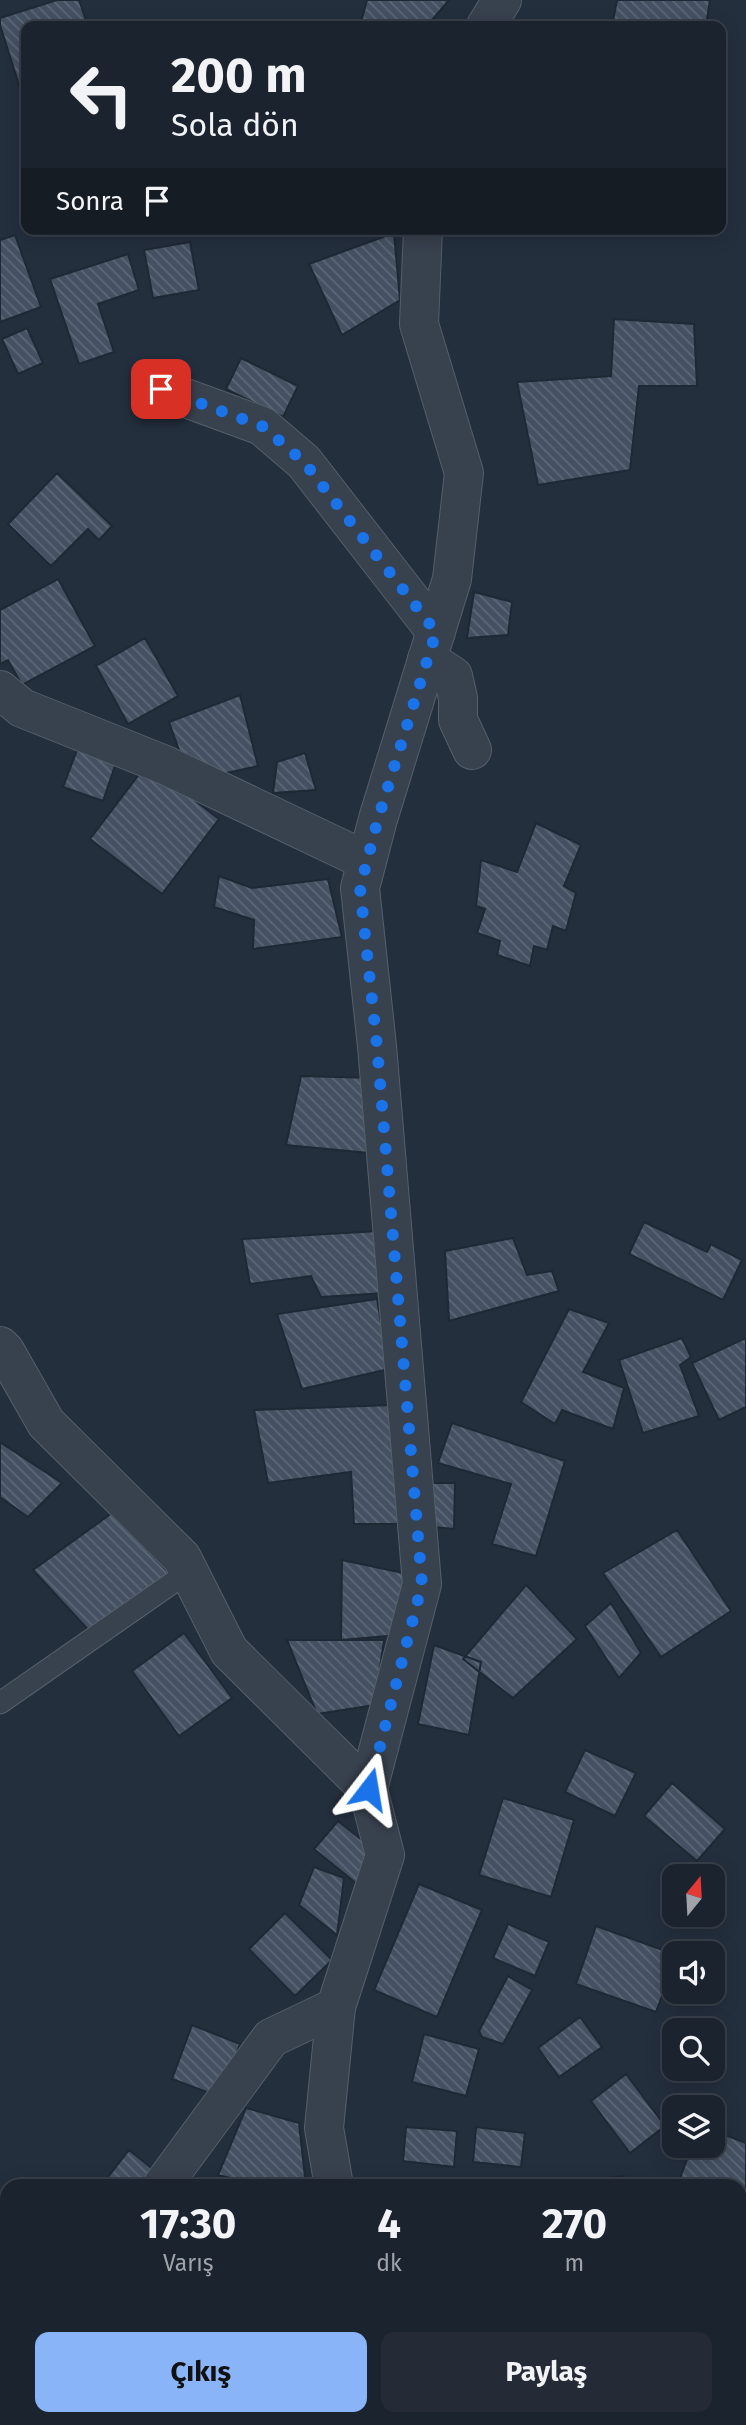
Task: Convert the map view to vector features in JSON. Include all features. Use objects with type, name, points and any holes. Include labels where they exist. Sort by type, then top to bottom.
[{"type":"street","points":[[489,21],[502,0]]},
{"type":"street","points":[[333,2179],[324,2129],[331,2039],[336,2007],[385,1855],[369,1789],[422,1584],[377,1046],[360,888],[452,579],[464,473],[419,324],[423,235]]},
{"type":"street","points":[[161,389],[262,426],[304,462],[453,676],[458,698],[458,720],[472,750]]},
{"type":"street","points":[[0,690],[22,708],[165,765],[367,861]]},
{"type":"street","points":[[0,1346],[5,1350],[46,1423],[182,1558],[229,1651],[369,1789]]},
{"type":"street","points":[[167,2179],[271,2038],[336,2007]]},
{"type":"lane","points":[[0,1703],[188,1572]]},
{"type":"building","points":[[57,0],[79,0],[86,21],[21,21],[21,91],[0,18]]},
{"type":"building","points":[[367,0],[449,0],[431,21],[361,21]]},
{"type":"building","points":[[617,0],[710,0],[707,21],[613,21]]},
{"type":"building","points":[[15,235],[41,307],[0,322],[0,240]]},
{"type":"building","points":[[394,235],[400,300],[342,335],[309,264]]},
{"type":"building","points":[[190,242],[199,290],[153,298],[144,250]]},
{"type":"building","points":[[128,254],[139,290],[98,304],[114,352],[79,364],[50,279]]},
{"type":"building","points":[[614,319],[694,324],[697,386],[639,386],[630,470],[538,485],[517,382],[611,376]]},
{"type":"building","points":[[27,328],[43,363],[18,374],[2,339]]},
{"type":"building","points":[[241,358],[298,386],[283,417],[226,389]]},
{"type":"building","points":[[57,473],[112,526],[99,540],[88,529],[51,566],[8,524]]},
{"type":"building","points":[[58,579],[95,646],[22,685],[8,660],[0,664],[0,610]]},
{"type":"building","points":[[474,592],[512,602],[508,635],[467,638]]},
{"type":"building","points":[[145,638],[178,696],[128,724],[96,666]]},
{"type":"building","points":[[240,695],[258,766],[190,781],[169,722]]},
{"type":"building","points":[[77,750],[116,763],[103,801],[63,787]]},
{"type":"building","points":[[305,753],[316,790],[273,793],[277,762]]},
{"type":"building","points":[[147,764],[219,819],[162,894],[90,839]]},
{"type":"building","points":[[536,823],[581,845],[564,886],[576,893],[566,931],[553,926],[547,950],[534,946],[530,966],[497,955],[500,941],[477,933],[485,909],[476,906],[481,860],[517,872]]},
{"type":"building","points":[[219,876],[252,888],[328,879],[342,937],[253,949],[254,920],[214,907]]},
{"type":"building","points":[[301,1076],[373,1078],[369,1153],[286,1145]]},
{"type":"building","points":[[644,1222],[707,1252],[711,1244],[742,1260],[723,1300],[629,1254]]},
{"type":"building","points":[[379,1231],[386,1293],[321,1297],[311,1276],[250,1284],[242,1239]]},
{"type":"building","points":[[513,1238],[527,1275],[552,1271],[559,1291],[449,1321],[445,1251]]},
{"type":"building","points":[[377,1299],[389,1369],[302,1389],[277,1314]]},
{"type":"building","points":[[569,1309],[609,1323],[583,1372],[624,1388],[613,1429],[562,1410],[555,1424],[521,1402]]},
{"type":"building","points":[[682,1338],[691,1357],[680,1365],[699,1416],[643,1433],[619,1360]]},
{"type":"building","points":[[746,1338],[746,1407],[719,1420],[692,1363]]},
{"type":"building","points":[[392,1405],[399,1524],[354,1524],[351,1472],[268,1483],[254,1410]]},
{"type":"building","points":[[452,1423],[565,1461],[536,1556],[492,1544],[511,1484],[438,1463]]},
{"type":"building","points":[[0,1442],[62,1483],[28,1517],[0,1497]]},
{"type":"building","points":[[428,1483],[455,1483],[454,1529],[433,1527]]},
{"type":"building","points":[[112,1513],[171,1575],[93,1635],[33,1570]]},
{"type":"building","points":[[677,1530],[731,1611],[661,1657],[603,1573]]},
{"type":"building","points":[[342,1560],[408,1574],[399,1635],[341,1640]]},
{"type":"building","points":[[526,1585],[577,1639],[513,1698],[463,1659]]},
{"type":"building","points":[[611,1603],[641,1653],[619,1678],[585,1626]]},
{"type":"building","points":[[184,1633],[232,1698],[179,1736],[132,1671]]},
{"type":"building","points":[[287,1640],[384,1640],[375,1705],[317,1714]]},
{"type":"building","points":[[434,1645],[481,1662],[469,1735],[418,1724]]},
{"type":"building","points":[[585,1750],[636,1773],[615,1816],[565,1792]]},
{"type":"building","points":[[672,1783],[725,1829],[697,1861],[644,1816]]},
{"type":"building","points":[[503,1798],[574,1820],[551,1897],[479,1875]]},
{"type":"building","points":[[338,1821],[368,1845],[362,1888],[314,1849]]},
{"type":"building","points":[[314,1867],[344,1878],[337,1935],[299,1905]]},
{"type":"building","points":[[419,1884],[482,1910],[437,2017],[374,1990]]},
{"type":"building","points":[[285,1913],[332,1960],[295,1996],[249,1949]]},
{"type":"building","points":[[508,1924],[549,1942],[535,1976],[493,1958]]},
{"type":"building","points":[[596,1926],[662,1950],[662,1996],[656,2012],[576,1984]]},
{"type":"building","points":[[508,1976],[532,1990],[503,2044],[482,2037],[479,2031]]},
{"type":"building","points":[[580,2017],[602,2047],[559,2077],[538,2048]]},
{"type":"building","points":[[192,2025],[240,2044],[220,2097],[172,2079]]},
{"type":"building","points":[[424,2034],[479,2049],[466,2096],[412,2082]]},
{"type":"building","points":[[626,2074],[662,2122],[662,2128],[630,2153],[591,2101]]},
{"type":"building","points":[[246,2108],[299,2123],[305,2179],[234,2179],[218,2175]]},
{"type":"building","points":[[406,2127],[457,2131],[454,2167],[403,2161]]},
{"type":"building","points":[[476,2127],[525,2133],[521,2167],[473,2162]]},
{"type":"building","points":[[725,2135],[746,2143],[746,2179],[680,2179],[688,2158],[725,2158]]},
{"type":"building","points":[[129,2150],[159,2174],[155,2179],[106,2179]]},
{"type":"building","points":[[624,2176],[624,2179],[599,2179]]},
{"type":"route","points":[[161,389],[262,426],[304,462],[436,632],[378,819],[360,888],[377,1046],[422,1584],[369,1789]]}]
